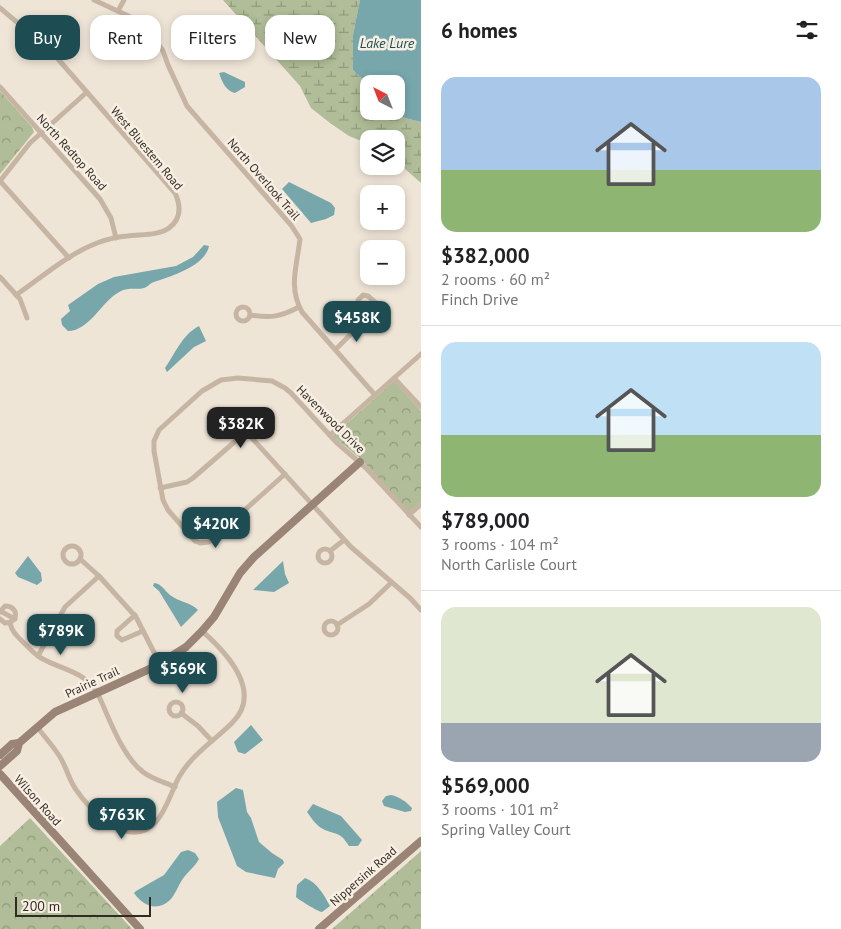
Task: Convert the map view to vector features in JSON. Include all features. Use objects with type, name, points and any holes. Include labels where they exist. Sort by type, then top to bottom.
[{"type":"street","name":"North Overlook Trail","points":[[94,0],[137,20],[150,31],[163,51],[187,106],[296,232],[300,239],[294,278],[295,295],[299,307]]},
{"type":"street","points":[[118,11],[124,0]]},
{"type":"street","name":"West Bluestem Road","points":[[0,8],[51,51],[175,193],[179,202],[179,214],[166,230],[97,243],[69,258],[16,295]]},
{"type":"street","name":"North Redtop Road","points":[[0,87],[100,199],[111,218],[116,238]]},
{"type":"street","points":[[69,258],[0,181],[23,151],[41,132],[87,92]]},
{"type":"street","points":[[0,277],[22,303],[27,318]]},
{"type":"street","points":[[336,349],[363,322],[376,308],[376,303],[368,296],[363,295],[358,300],[363,322]]},
{"type":"street","points":[[250,315],[277,317],[299,307],[375,395]]},
{"type":"street","points":[[330,435],[421,354]]},
{"type":"street","name":"Havenwood Drive","points":[[285,474],[205,544],[195,541],[168,510],[160,488],[154,441],[159,430],[202,391],[220,380],[238,378],[272,381],[291,393],[421,527]]},
{"type":"street","points":[[394,378],[421,407]]},
{"type":"street","points":[[160,488],[180,484],[193,478],[239,438],[246,435],[252,438],[359,556],[410,598],[421,610]]},
{"type":"street","name":"Prairie Trail","points":[[0,755],[12,744],[19,743],[55,712],[160,664],[186,646],[214,617],[240,573],[254,557],[360,462]]},
{"type":"street","points":[[409,515],[421,504]]},
{"type":"street","points":[[330,551],[344,540]]},
{"type":"street","points":[[80,559],[99,576],[134,615],[160,664]]},
{"type":"street","points":[[38,656],[65,607],[99,576]]},
{"type":"street","points":[[337,625],[369,604],[391,583]]},
{"type":"street","points":[[12,621],[0,611],[5,606],[12,607],[16,614],[12,621],[11,629],[38,656],[79,674],[91,683],[129,757],[150,776],[174,787]]},
{"type":"street","points":[[134,615],[117,630],[117,636],[122,640],[143,631]]},
{"type":"street","points":[[0,619],[3,622],[12,621]]},
{"type":"street","points":[[37,727],[60,756],[77,791],[95,812],[126,831],[142,830],[156,822],[164,811],[174,787],[188,763],[237,717],[241,709],[244,693],[242,682],[230,659],[202,631]]},
{"type":"street","points":[[181,713],[198,726],[212,741]]},
{"type":"street","points":[[0,766],[17,751],[19,743]]},
{"type":"street","name":"Wilson Road","points":[[0,774],[140,929]]},
{"type":"street","name":"Nippersink Road","points":[[319,929],[421,840]]},
{"type":"green space","points":[[223,0],[360,0],[353,35],[353,70],[360,77],[360,120],[405,120],[405,118],[421,122],[421,183],[405,169],[405,130],[360,130],[360,140],[349,136],[311,108],[300,86],[277,60],[335,60],[335,15],[265,15],[265,47],[255,36],[255,15],[236,15]]},
{"type":"green space","points":[[0,91],[32,127],[34,132],[0,174]]},
{"type":"green space","points":[[394,381],[421,411],[421,501],[409,512],[362,460],[333,436]]},
{"type":"green space","points":[[30,818],[132,929],[0,929],[0,846]]},
{"type":"green space","points":[[421,851],[421,929],[332,929]]},
{"type":"water","name":"Lake Lure","points":[[360,0],[421,0],[421,122],[405,118],[405,75],[360,75],[360,77],[353,70],[353,35]]},
{"type":"water","points":[[224,72],[245,82],[245,87],[235,93],[229,90],[223,83],[219,73]]},
{"type":"water","points":[[289,182],[331,203],[335,208],[334,215],[311,223],[282,189]]},
{"type":"water","points":[[204,245],[209,246],[206,253],[195,265],[147,287],[121,291],[114,295],[89,321],[76,330],[68,331],[62,325],[61,319],[70,311],[68,305],[98,284],[114,277],[176,266],[193,257]]},
{"type":"water","points":[[199,326],[206,341],[194,347],[167,372],[165,368],[180,344],[188,334]]},
{"type":"water","points":[[28,556],[41,573],[42,581],[37,585],[18,577],[15,573]]},
{"type":"water","points":[[283,561],[289,583],[274,592],[253,590]]},
{"type":"water","points":[[154,583],[161,586],[173,597],[192,605],[198,610],[181,627],[159,591],[153,586]]},
{"type":"water","points":[[251,725],[263,740],[245,754],[238,752],[234,742]]},
{"type":"water","points":[[236,788],[243,790],[247,812],[259,842],[283,860],[284,863],[278,869],[275,878],[246,872],[237,866],[218,817],[217,802]]},
{"type":"water","points":[[391,795],[405,801],[412,808],[411,811],[405,812],[384,806],[382,801],[386,796]]},
{"type":"water","points":[[313,804],[341,816],[362,840],[358,846],[349,846],[340,835],[323,829],[316,824],[307,812]]},
{"type":"water","points":[[188,850],[195,853],[199,859],[184,877],[170,900],[160,906],[150,906],[138,898],[134,893],[136,891],[164,875],[181,852]]},
{"type":"water","points":[[305,878],[317,886],[330,906],[322,912],[296,897],[297,885]]}]
